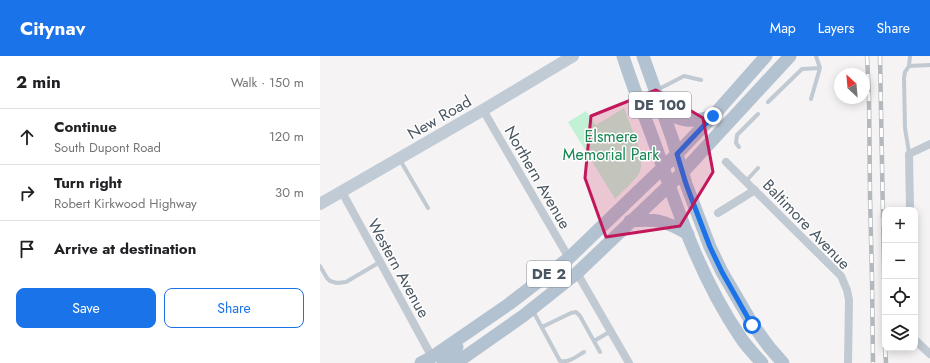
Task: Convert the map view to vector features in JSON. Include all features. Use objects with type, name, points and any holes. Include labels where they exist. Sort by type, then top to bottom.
[{"type":"main road","name":"DE 100","points":[[624,56],[632,84],[673,197],[699,262],[723,311],[741,339],[762,363]]},
{"type":"main road","name":"DE 100","points":[[643,56],[662,109],[682,173],[710,247],[722,272],[752,325],[782,363]]},
{"type":"main road","name":"DE 2","points":[[431,362],[446,356],[473,336],[486,320],[569,258],[677,154],[766,56]]},
{"type":"main road","name":"DE 2","points":[[456,363],[532,308],[577,273],[682,173],[790,56]]},
{"type":"main road","points":[[662,109],[669,114],[684,120],[702,120],[713,116]]},
{"type":"main road","points":[[630,222],[648,220],[661,221],[688,234]]},
{"type":"street","name":"New Road","points":[[320,204],[573,56]]},
{"type":"street","name":"Northern Avenue","points":[[483,110],[569,258]]},
{"type":"street","points":[[910,207],[909,154],[930,144]]},
{"type":"street","name":"Baltimore Avenue","points":[[726,162],[841,276],[847,290],[849,300],[848,363]]},
{"type":"street","points":[[718,213],[755,190]]},
{"type":"street","name":"Western Avenue","points":[[342,192],[431,362]]},
{"type":"street","points":[[577,273],[629,363]]},
{"type":"street","points":[[918,343],[930,354]]},
{"type":"lane","points":[[811,99],[820,68],[816,56]]},
{"type":"lane","points":[[909,154],[905,128],[904,78],[905,72],[909,66],[910,56]]},
{"type":"lane","points":[[909,66],[930,65]]},
{"type":"lane","points":[[768,102],[802,69],[820,68]]},
{"type":"lane","points":[[655,91],[684,76],[701,80]]},
{"type":"lane","points":[[738,147],[736,143],[737,134],[758,114]]},
{"type":"lane","points":[[399,159],[428,208]]},
{"type":"lane","points":[[746,181],[758,168]]},
{"type":"lane","points":[[320,266],[327,278],[330,281],[337,283],[346,282],[380,262]]},
{"type":"lane","points":[[532,308],[560,361],[570,361],[584,352]]},
{"type":"lane","points":[[542,327],[576,312],[580,316],[600,352]]},
{"type":"lane","points":[[594,340],[611,331]]},
{"type":"highlighted area","points":[[656,90],[703,118],[713,172],[680,226],[606,237],[585,178],[591,116]]},
{"type":"green space","name":"Elsmere Memorial Park","points":[[624,108],[639,149],[641,165],[639,174],[615,199],[568,122],[586,111],[596,125]]},
{"type":"railway","points":[[867,56],[873,363]]},
{"type":"railway","points":[[880,56],[885,315]]},
{"type":"railway","points":[[885,351],[886,363]]},
{"type":"route","points":[[713,116],[677,154],[682,173],[710,247],[722,272],[752,325]]}]
